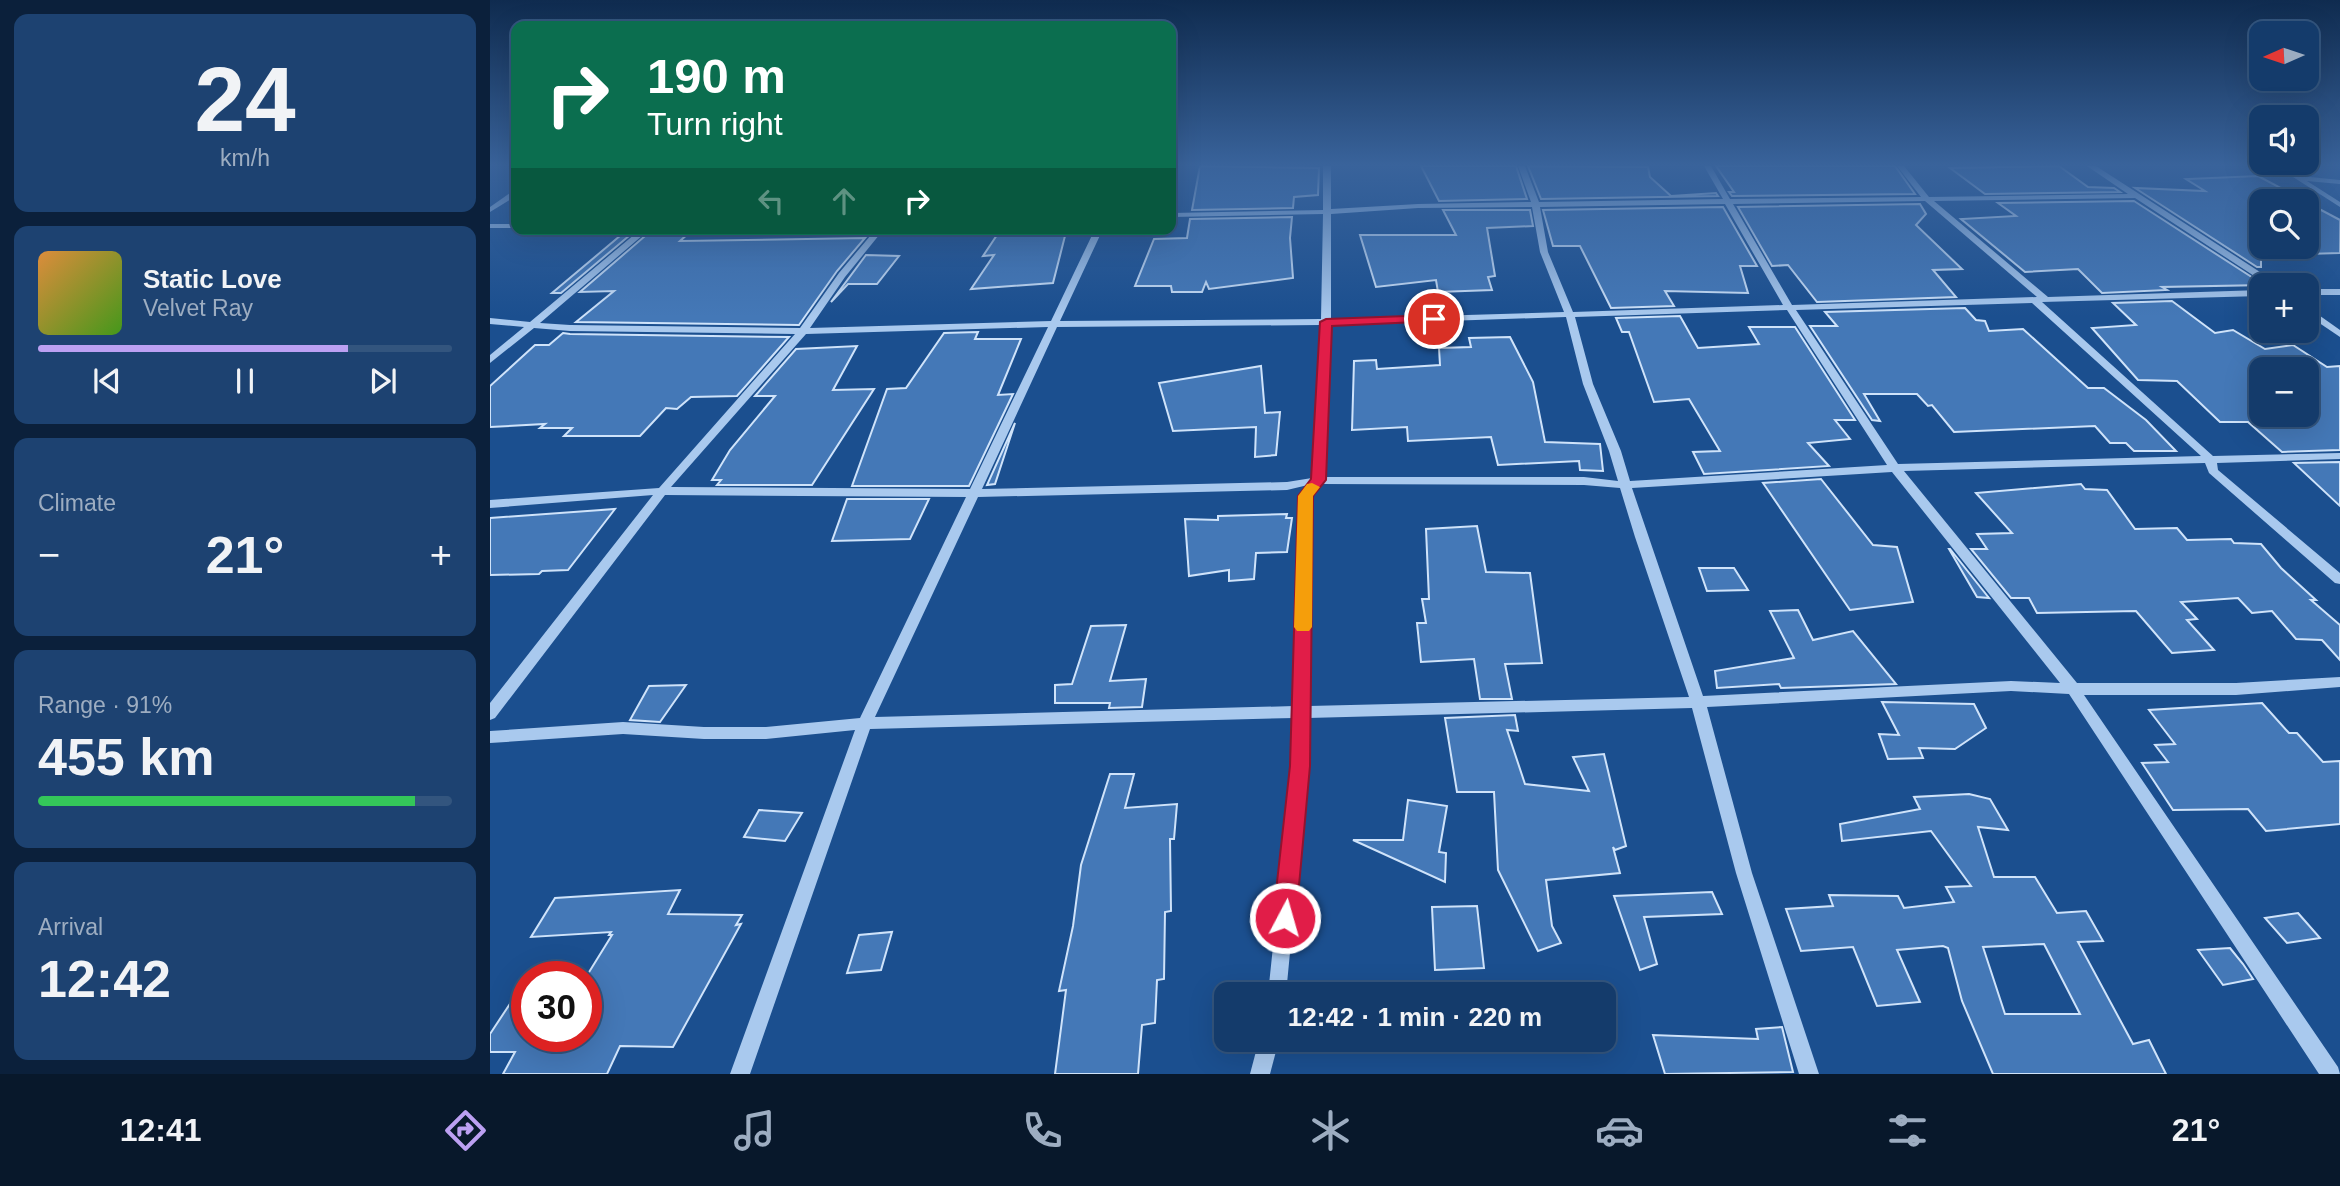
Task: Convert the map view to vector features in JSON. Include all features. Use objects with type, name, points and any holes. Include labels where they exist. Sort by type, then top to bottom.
[{"type":"street","points":[[1278,982],[1300,766],[1306,496],[1318,480],[1328,216]]},
{"type":"street","points":[[1537,216],[1544,252],[1569,314],[1588,384],[1626,485],[1641,537],[1698,702],[1744,873],[1810,1074]]},
{"type":"street","points":[[1737,216],[1788,307],[1895,468],[2073,689],[2331,1074]]},
{"type":"street","points":[[1946,216],[2210,459],[2213,471],[2340,580]]},
{"type":"street","points":[[2166,216],[2255,273]]},
{"type":"street","points":[[490,226],[511,226]]},
{"type":"street","points":[[490,360],[639,235]]},
{"type":"street","points":[[490,714],[662,491],[803,331],[842,275],[875,235]]},
{"type":"street","points":[[740,1074],[865,723],[1096,235]]},
{"type":"street","points":[[2319,292],[2340,292]]},
{"type":"street","points":[[490,321],[570,328],[803,331],[1054,324],[1326,322],[2249,293]]},
{"type":"street","points":[[2319,319],[2340,334]]},
{"type":"street","points":[[490,503],[662,491],[975,493],[1287,486],[1318,480],[1584,481],[1626,485],[1895,468],[2340,456]]},
{"type":"street","points":[[490,737],[623,728],[704,733],[766,733],[865,723],[1698,702],[2011,686],[2073,689],[2236,688],[2340,682]]},
{"type":"street","points":[[1261,1074],[1266,1052]]},
{"type":"building","points":[[1446,216],[1531,216],[1533,226],[1487,228],[1495,276],[1488,277],[1492,290],[1438,292],[1436,280],[1376,287],[1360,235],[1456,235]]},
{"type":"building","points":[[1545,216],[1728,216],[1757,266],[1740,266],[1748,293],[1665,291],[1674,306],[1611,308],[1580,246],[1553,246]]},
{"type":"building","points":[[1743,216],[1924,216],[1916,225],[1962,269],[1933,270],[1956,297],[1817,302],[1788,265],[1772,266]]},
{"type":"building","points":[[2014,216],[2157,216],[2249,275],[2249,285],[2162,287],[2167,290],[2102,293],[2078,269],[2025,272],[1961,219]]},
{"type":"building","points":[[2178,216],[2249,216],[2249,259],[2261,259],[2261,267]]},
{"type":"building","points":[[2319,216],[2333,216],[2340,220],[2340,253],[2319,254]]},
{"type":"building","points":[[1292,217],[1290,238],[1293,278],[1209,289],[1206,282],[1202,292],[1172,292],[1171,286],[1135,286],[1154,239],[1187,238],[1190,219]]},
{"type":"building","points":[[621,235],[630,235],[561,293],[552,293]]},
{"type":"building","points":[[646,235],[687,235],[680,241],[865,238],[837,271],[799,325],[576,322],[614,291],[580,292]]},
{"type":"building","points":[[997,235],[1065,235],[1053,283],[971,289],[994,255],[983,256]]},
{"type":"building","points":[[866,255],[899,256],[877,284],[848,284],[831,302]]},
{"type":"building","points":[[2172,301],[2215,333],[2233,330],[2249,340],[2249,343],[2265,349],[2293,345],[2312,357],[2249,357],[2249,423],[2220,422],[2177,381],[2138,380],[2092,328],[2136,325],[2113,303]]},
{"type":"building","points":[[1965,308],[1976,320],[1985,321],[1989,331],[2023,329],[2088,388],[2104,388],[2146,420],[2176,451],[2134,451],[2126,443],[2110,443],[2095,426],[1954,432],[1932,405],[1928,406],[1917,394],[1864,394],[1880,421],[1872,420],[1810,326],[1837,326],[1825,312]]},
{"type":"building","points":[[1680,316],[1698,348],[1759,344],[1749,327],[1795,327],[1855,420],[1835,420],[1850,439],[1808,443],[1829,466],[1704,474],[1693,452],[1720,451],[1689,399],[1654,402],[1629,332],[1622,332],[1616,318]]},
{"type":"building","points":[[978,332],[975,339],[1021,339],[998,395],[1013,394],[969,486],[852,486],[887,389],[906,388],[944,333]]},
{"type":"building","points":[[563,333],[789,337],[737,396],[691,397],[677,409],[666,408],[640,436],[564,436],[572,428],[540,428],[545,424],[490,427],[490,386],[535,345],[549,345]]},
{"type":"building","points":[[1510,337],[1533,382],[1545,442],[1600,444],[1603,471],[1580,470],[1579,461],[1498,465],[1491,437],[1408,441],[1407,427],[1352,430],[1354,361],[1376,360],[1377,369],[1440,365],[1439,348],[1471,347],[1469,338]]},
{"type":"building","points":[[857,346],[833,390],[874,389],[812,485],[717,485],[721,480],[712,480],[730,450],[775,396],[755,396],[796,349]]},
{"type":"building","points":[[2319,362],[2327,367],[2340,366],[2340,450],[2282,452],[2254,427],[2319,427]]},
{"type":"building","points":[[1261,366],[1265,413],[1280,412],[1276,455],[1255,457],[1256,427],[1173,431],[1159,383]]},
{"type":"building","points":[[1015,423],[995,484],[987,485]]},
{"type":"building","points":[[2340,462],[2340,506],[2294,463]]},
{"type":"building","points":[[1821,479],[1873,545],[1897,547],[1913,602],[1850,610],[1763,483]]},
{"type":"building","points":[[2081,484],[2085,489],[2107,490],[2135,529],[2177,528],[2187,540],[2231,539],[2234,543],[2261,544],[2281,568],[2316,600],[2311,600],[2340,625],[2340,660],[2322,640],[2296,639],[2272,611],[2252,613],[2238,598],[2181,602],[2197,619],[2187,620],[2214,650],[2172,653],[2136,611],[2037,613],[2029,598],[2011,598],[1971,549],[1987,549],[1977,534],[2012,533],[1976,493]]},
{"type":"building","points":[[847,499],[929,499],[910,539],[832,541]]},
{"type":"building","points":[[615,509],[568,570],[542,571],[539,574],[490,575],[490,518]]},
{"type":"building","points":[[1287,514],[1286,518],[1292,518],[1287,552],[1256,553],[1254,579],[1229,581],[1229,570],[1189,576],[1185,519],[1218,520],[1218,516]]},
{"type":"building","points":[[1477,526],[1486,572],[1530,573],[1542,663],[1505,664],[1512,699],[1480,699],[1474,659],[1421,662],[1417,623],[1426,623],[1422,599],[1429,599],[1426,529]]},
{"type":"building","points":[[1950,549],[1989,598],[1977,597]]},
{"type":"building","points":[[1699,568],[1734,568],[1748,590],[1707,591]]},
{"type":"building","points":[[1798,610],[1813,640],[1853,631],[1896,684],[1781,688],[1779,684],[1717,688],[1715,671],[1794,658],[1770,611]]},
{"type":"building","points":[[1126,625],[1110,681],[1146,679],[1142,707],[1109,708],[1110,703],[1055,703],[1055,685],[1072,684],[1091,626]]},
{"type":"building","points":[[686,685],[660,722],[630,720],[649,686]]},
{"type":"building","points":[[1882,702],[1974,704],[1986,728],[1955,749],[1919,748],[1923,758],[1888,759],[1879,734],[1899,735]]},
{"type":"building","points":[[2262,703],[2289,733],[2297,733],[2323,762],[2340,761],[2340,824],[2266,831],[2248,809],[2173,810],[2142,763],[2168,762],[2155,745],[2175,744],[2149,710]]},
{"type":"building","points":[[1515,715],[1518,731],[1507,730],[1525,784],[1589,791],[1573,757],[1604,754],[1626,846],[1615,850],[1613,847],[1620,873],[1546,880],[1552,926],[1561,943],[1538,951],[1498,870],[1494,792],[1457,792],[1445,718]]},
{"type":"building","points":[[1110,774],[1134,774],[1125,808],[1177,804],[1174,839],[1170,839],[1171,911],[1165,912],[1164,979],[1157,980],[1155,1023],[1142,1025],[1138,1074],[1055,1074],[1066,990],[1059,991],[1073,926],[1081,865]]},
{"type":"building","points":[[1969,794],[1990,799],[2008,830],[1978,827],[1994,877],[2035,877],[2057,913],[2086,911],[2103,941],[2078,942],[2133,1044],[2149,1040],[2166,1074],[1993,1074],[1962,1001],[1948,948],[1943,946],[1897,950],[1920,1002],[1877,1006],[1853,947],[1801,951],[1786,909],[1833,906],[1829,895],[1898,896],[1904,908],[1954,902],[1946,887],[1971,886],[1931,831],[1842,841],[1840,824],[1920,809],[1914,797]],"holes":[[[2044,944],[2080,1014],[2005,1014],[1983,947]]]},
{"type":"building","points":[[1408,800],[1447,806],[1439,852],[1446,853],[1445,882],[1353,840],[1403,840]]},
{"type":"building","points":[[759,810],[802,813],[785,841],[744,837]]},
{"type":"building","points":[[680,890],[668,914],[742,915],[736,925],[741,924],[673,1047],[620,1046],[607,1074],[503,1074],[515,1052],[602,1052],[602,961],[596,961],[612,935],[609,935],[611,932],[531,937],[555,898]]},
{"type":"building","points":[[1712,892],[1722,914],[1644,917],[1657,964],[1640,970],[1614,896]]},
{"type":"building","points":[[1477,906],[1484,968],[1435,970],[1432,907]]},
{"type":"building","points":[[2298,913],[2320,938],[2287,943],[2265,918]]},
{"type":"building","points":[[892,932],[881,970],[847,973],[859,935]]},
{"type":"building","points":[[2230,948],[2253,979],[2223,985],[2198,950]]},
{"type":"building","points":[[511,1002],[511,1052],[490,1052],[490,1034]]},
{"type":"building","points":[[1782,1027],[1793,1072],[1665,1074],[1653,1035],[1758,1039],[1756,1029]]},
{"type":"slow traffic","points":[[1303,627],[1306,496],[1312,487]]},
{"type":"route","points":[[1285,918],[1300,766],[1306,496],[1318,480],[1326,322],[1434,319]]}]
